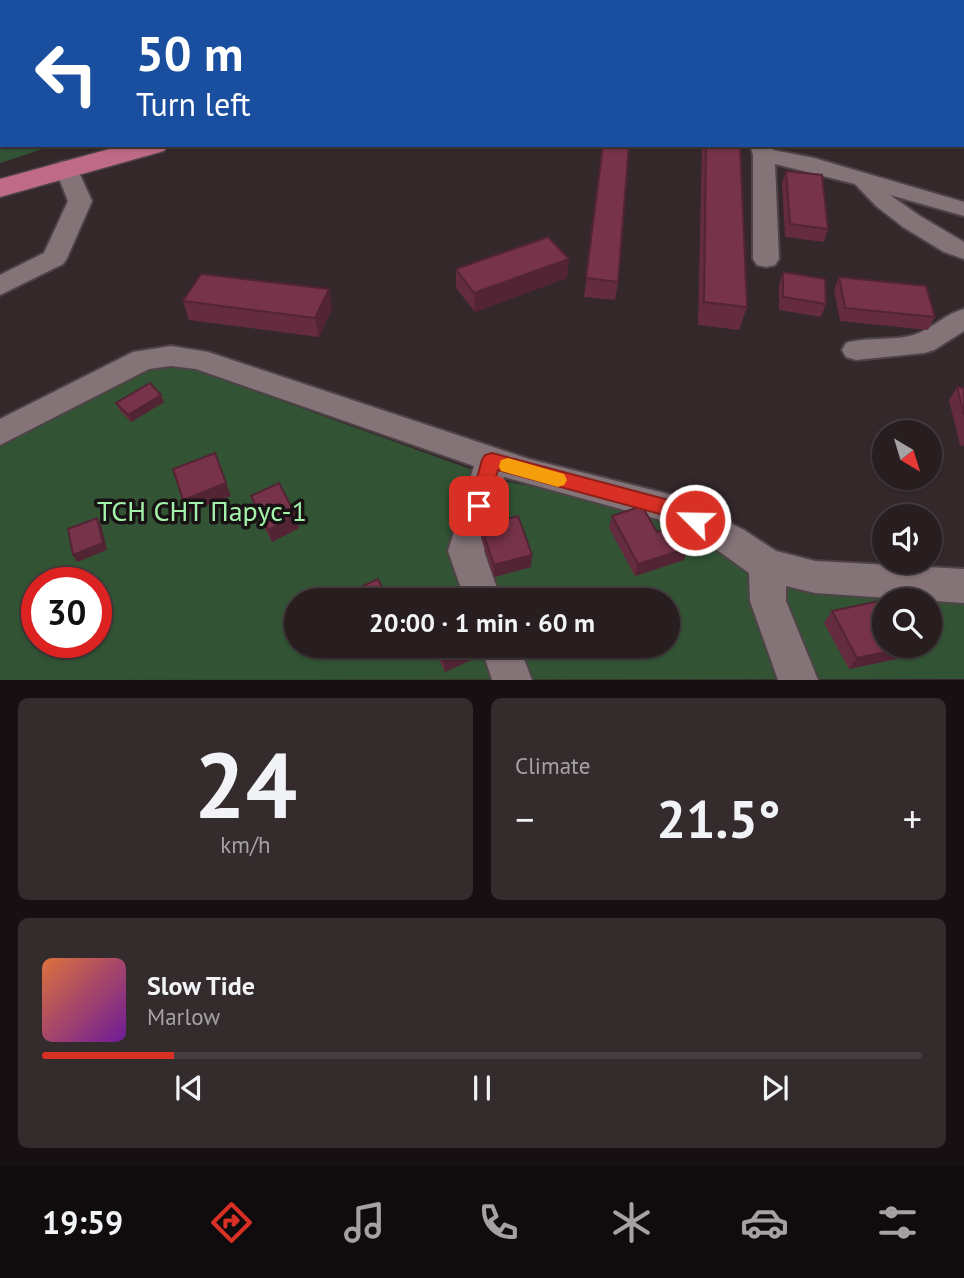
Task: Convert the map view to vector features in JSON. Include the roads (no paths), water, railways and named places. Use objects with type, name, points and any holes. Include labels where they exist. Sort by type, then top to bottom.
[{"type":"main road","points":[[0,188],[147,147]]},
{"type":"street","points":[[895,0],[955,0]]},
{"type":"street","points":[[766,259],[762,150],[964,209]]},
{"type":"street","points":[[0,286],[54,258],[80,201],[66,168]]},
{"type":"street","points":[[862,178],[874,194],[964,251]]},
{"type":"street","points":[[856,350],[924,342],[964,318]]},
{"type":"street","points":[[0,433],[143,359],[170,356],[198,359],[492,460],[676,510],[732,541],[767,565],[815,577],[964,586]]},
{"type":"street","points":[[480,588],[466,551],[492,460]]},
{"type":"street","points":[[767,565],[768,601],[798,680]]},
{"type":"street","points":[[504,658],[512,680]]},
{"type":"park label","name":"ТСН СНТ Парус-1","points":[[202,510]]}]
